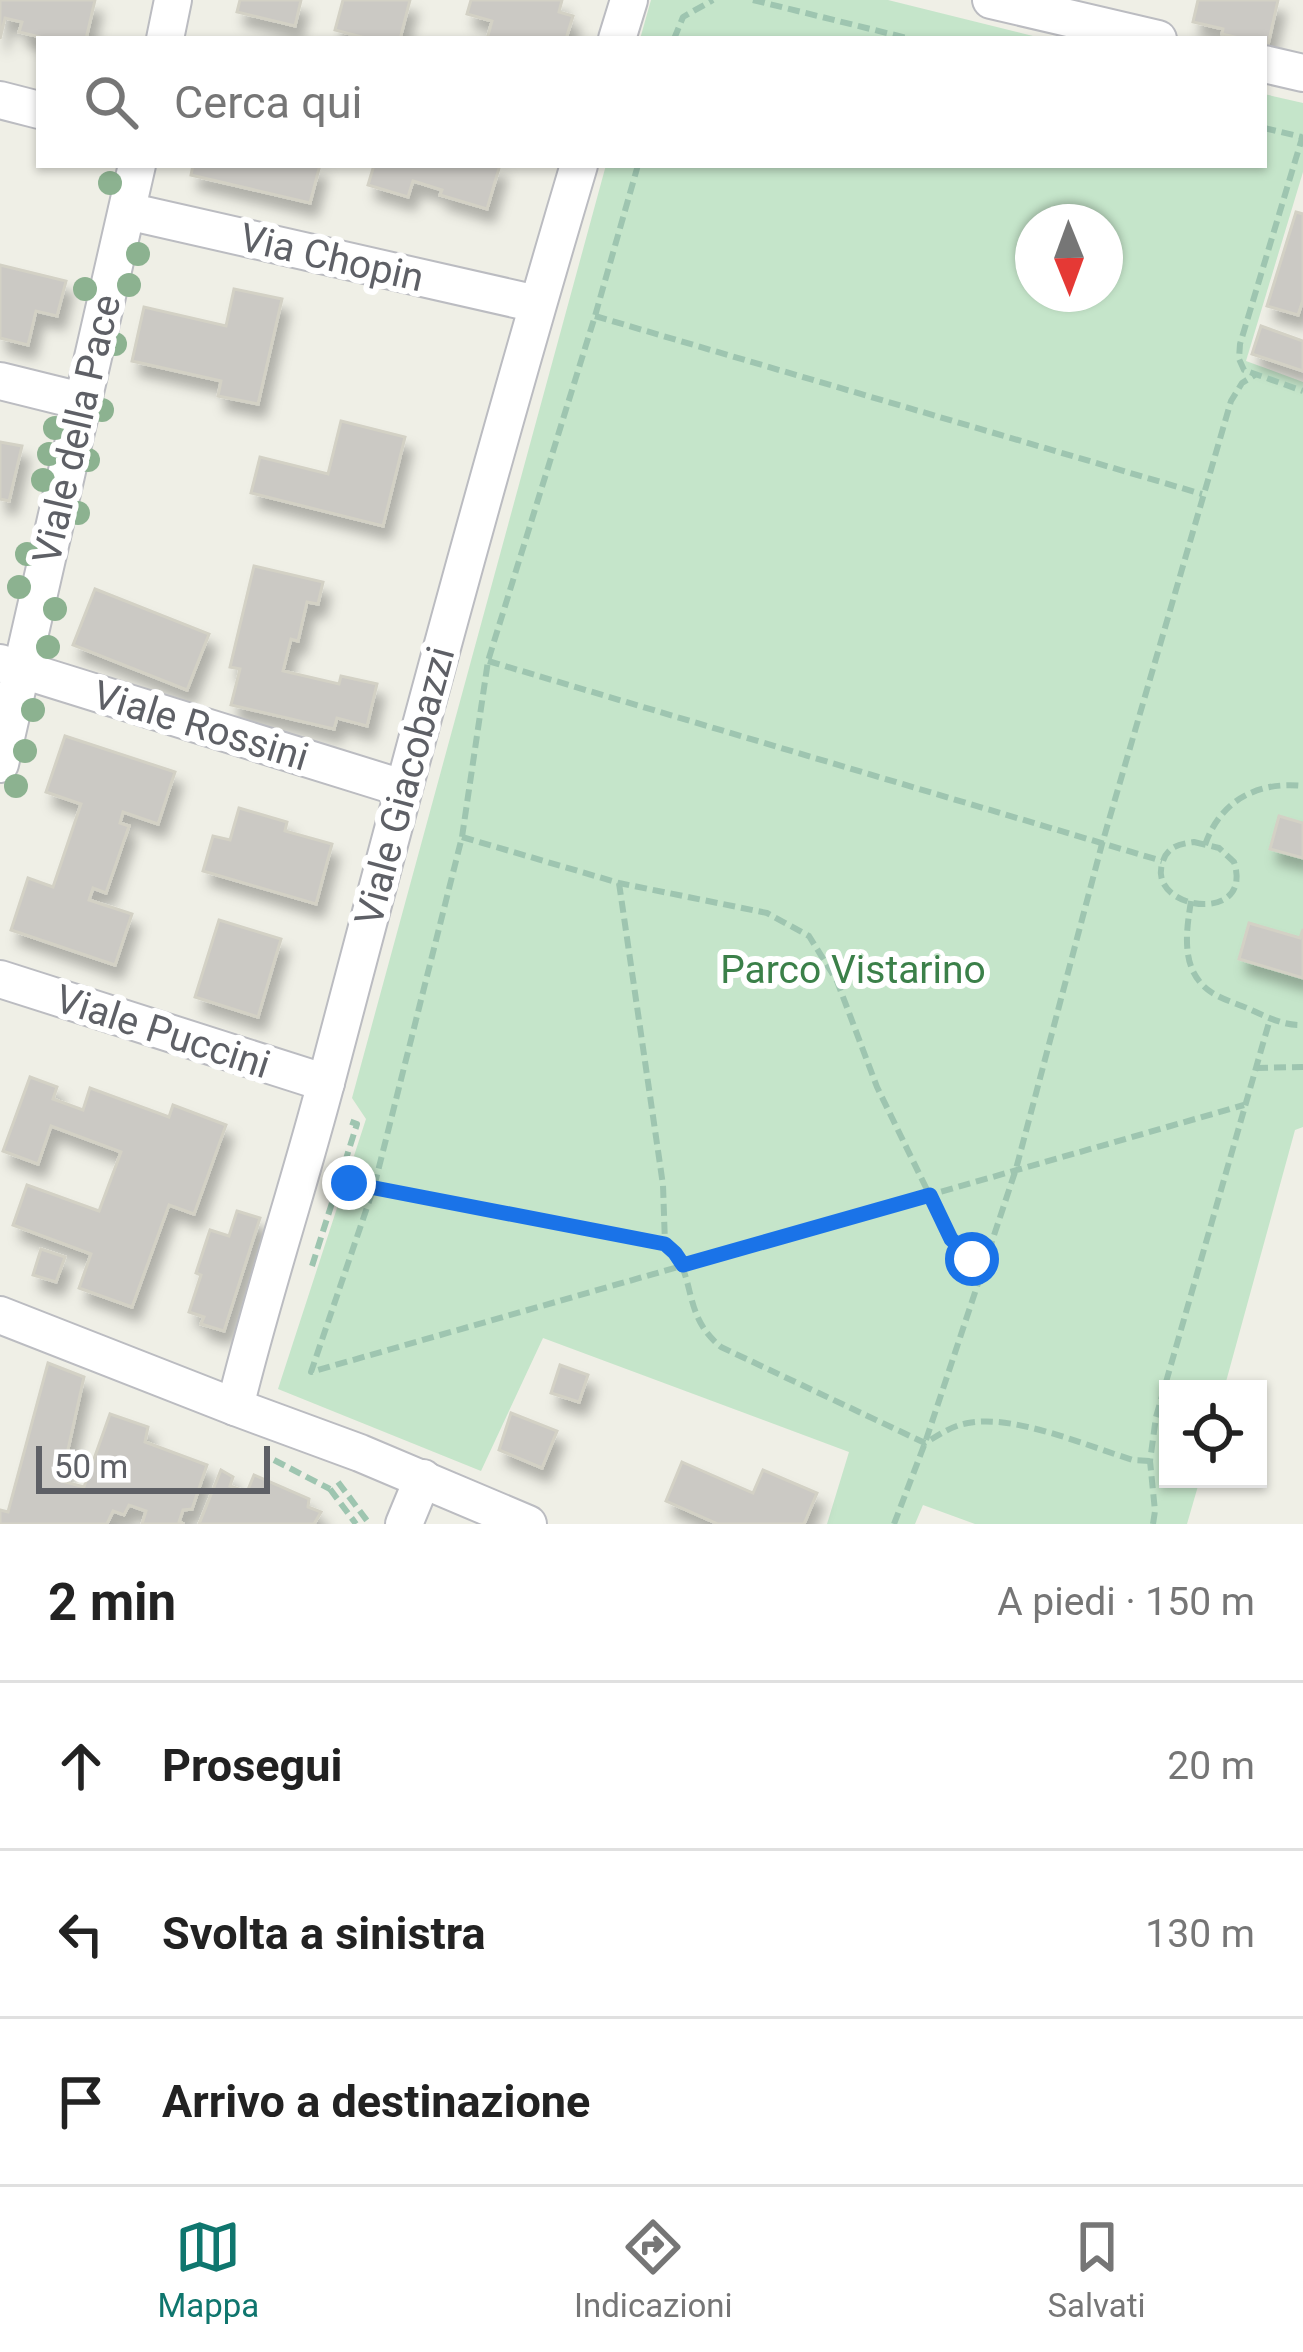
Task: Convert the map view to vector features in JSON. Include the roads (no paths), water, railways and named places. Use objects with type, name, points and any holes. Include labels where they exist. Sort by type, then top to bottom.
[{"type":"street","points":[[166,36],[173,0]]},
{"type":"street","points":[[618,36],[629,0]]},
{"type":"street","points":[[991,0],[1145,36]]},
{"type":"street","points":[[1267,65],[1303,73]]},
{"type":"street","points":[[0,100],[36,109]]},
{"type":"street","name":"Viale della Pace","points":[[0,764],[10,665],[136,168]]},
{"type":"street","name":"Viale Giacobazzi","points":[[235,1407],[402,788],[578,168]]},
{"type":"street","name":"Via Chopin","points":[[127,211],[537,304]]},
{"type":"street","points":[[0,381],[81,400]]},
{"type":"street","name":"Viale Rossini","points":[[10,665],[402,788]]},
{"type":"street","name":"Viale Puccini","points":[[0,979],[321,1097]]},
{"type":"street","points":[[0,1315],[423,1478],[529,1524]]},
{"type":"street","points":[[379,1523],[423,1478]]},
{"type":"park label","name":"Parco Vistarino","points":[[853,969]]}]
